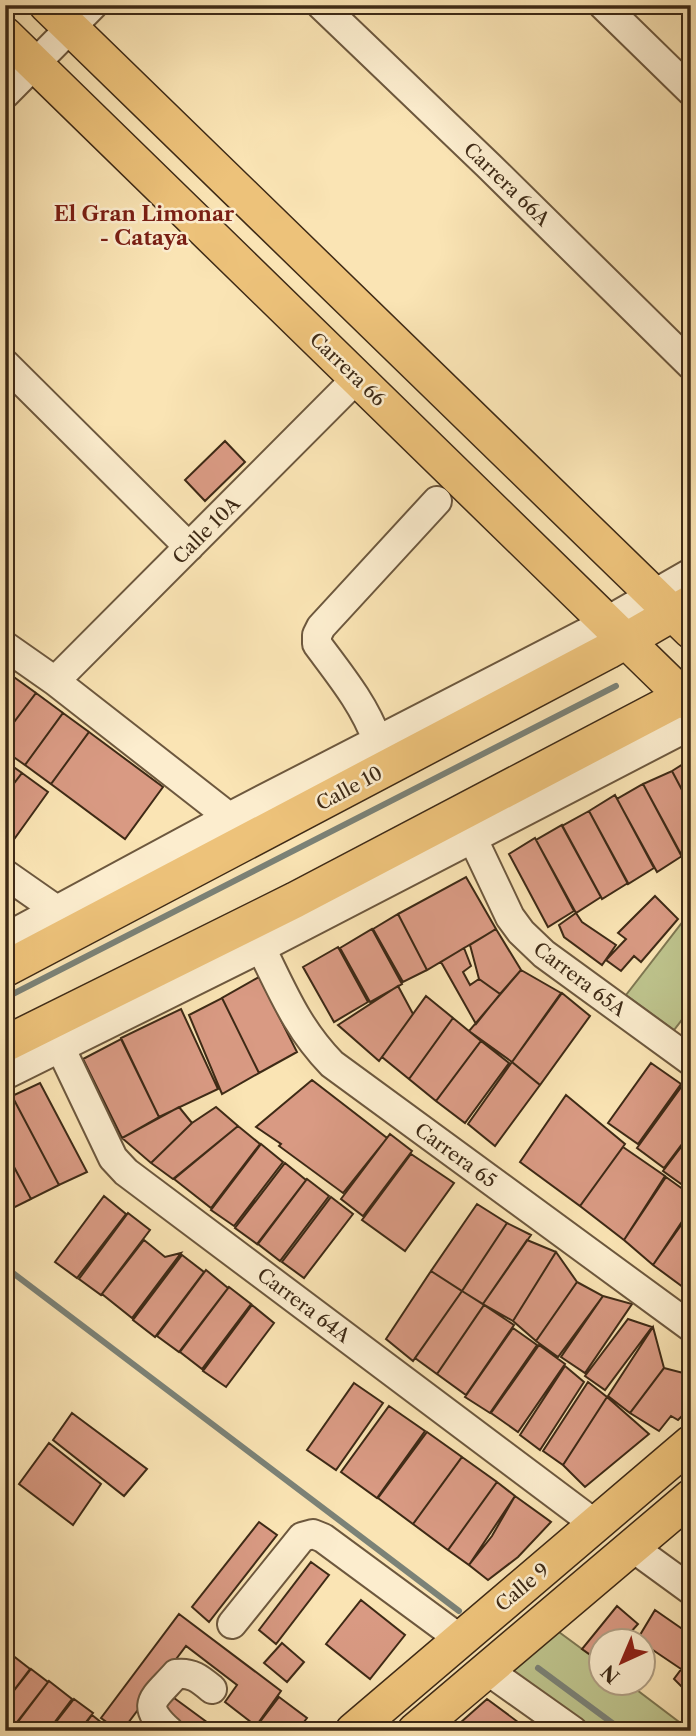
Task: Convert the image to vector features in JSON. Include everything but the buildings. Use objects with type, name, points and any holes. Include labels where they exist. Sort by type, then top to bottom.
[{"type":"main road","points":[[70,13],[676,610]]},
{"type":"main road","name":"Carrera 66","points":[[5,35],[689,704]]},
{"type":"main road","name":"Calle 10","points":[[5,969],[291,802],[616,631],[676,610]]},
{"type":"main road","points":[[5,1044],[300,912],[689,704]]},
{"type":"main road","name":"Calle 9","points":[[355,1728],[691,1443]]},
{"type":"main road","points":[[355,1728],[425,1722],[691,1497]]},
{"type":"street","name":"Carrera 66A","points":[[321,5],[691,365]]},
{"type":"street","points":[[603,5],[691,91]]},
{"type":"street","points":[[5,94],[35,64],[70,13]]},
{"type":"street","points":[[5,364],[189,547]]},
{"type":"street","name":"Calle 10A","points":[[55,681],[357,378]]},
{"type":"street","points":[[377,740],[369,718],[353,692],[317,645],[317,635],[320,627],[436,501]]},
{"type":"street","name":"Calle 10","points":[[676,610],[691,573]]},
{"type":"street","name":"Calle 10","points":[[5,938],[229,817],[291,802],[377,740],[616,631]]},
{"type":"street","points":[[5,646],[55,681],[229,817]]},
{"type":"street","points":[[5,1075],[261,948],[300,912],[473,839],[689,704]]},
{"type":"street","name":"Carrera 65A","points":[[473,839],[510,917],[521,932],[544,954],[691,1060]]},
{"type":"street","points":[[5,874],[58,911]]},
{"type":"street","name":"Carrera 65","points":[[261,948],[300,1026],[332,1064],[691,1327]]},
{"type":"street","name":"Carrera 64A","points":[[60,1047],[113,1158],[127,1172],[595,1524]]},
{"type":"street","points":[[232,1624],[302,1537],[313,1534],[323,1538],[460,1639]]},
{"type":"street","points":[[632,1547],[691,1590]]},
{"type":"street","points":[[487,1670],[573,1731]]},
{"type":"street","points":[[169,1731],[153,1717],[151,1708],[155,1697],[176,1674],[186,1673],[198,1677],[212,1689]]},
{"type":"green space","points":[[691,911],[691,1008],[674,1030],[626,995]]},
{"type":"green space","points":[[544,1621],[588,1653],[588,1698],[647,1698],[691,1731],[573,1731],[487,1670]]},
{"type":"waterway","points":[[5,998],[616,686]]},
{"type":"waterway","points":[[5,1267],[459,1611]]},
{"type":"waterway","points":[[538,1668],[623,1731]]},
{"type":"district","name":"El Gran Limonar - Cataya","points":[[144,226]]}]
